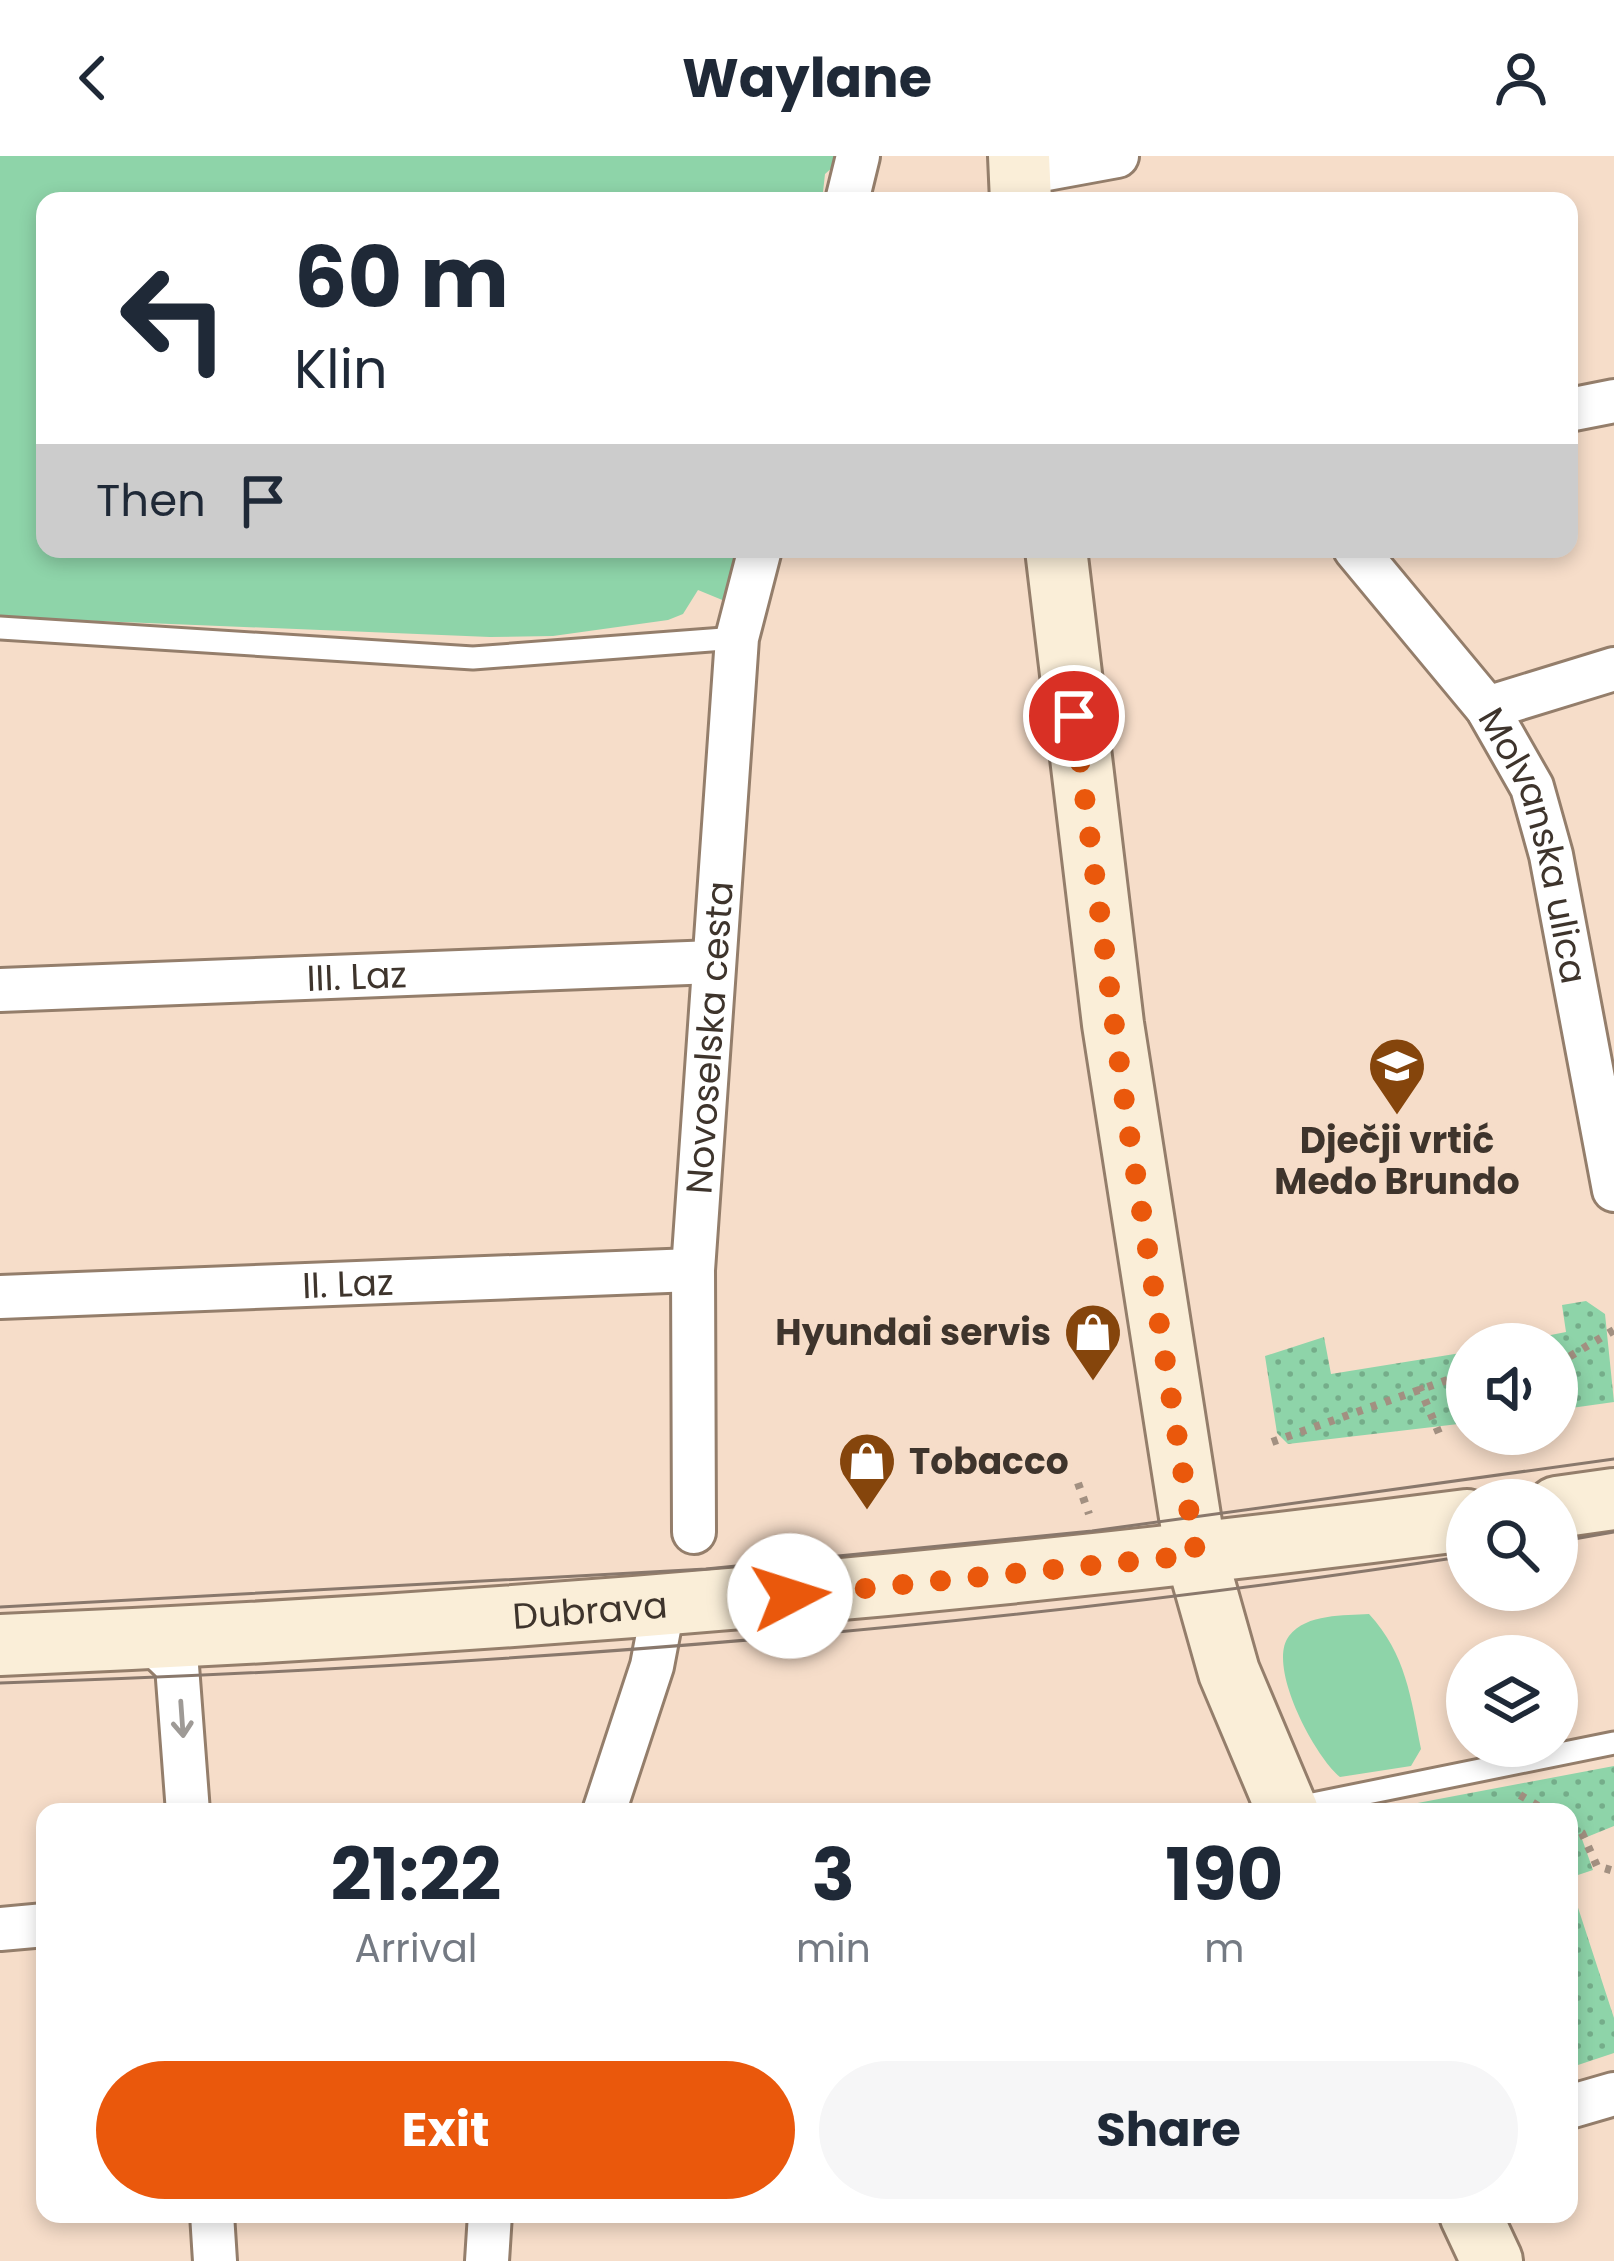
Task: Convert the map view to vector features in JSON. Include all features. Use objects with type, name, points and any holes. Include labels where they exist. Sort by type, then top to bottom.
[{"type":"main road","points":[[1057,558],[1107,979],[1196,1555],[1214,1631],[1285,1803]]},
{"type":"main road","points":[[1578,1504],[1614,1499]]},
{"type":"main road","name":"Dubrava","points":[[0,1645],[663,1608],[1196,1555],[1446,1523]]},
{"type":"main road","points":[[1474,2223],[1492,2261]]},
{"type":"street","points":[[849,192],[858,156]]},
{"type":"street","points":[[1019,177],[1117,156]]},
{"type":"street","points":[[1578,408],[1614,401]]},
{"type":"street","name":"Novoselska cesta","points":[[694,1532],[693,1270],[737,638],[758,558]]},
{"type":"street","name":"Molvanska ulica","points":[[1362,558],[1487,708],[1532,787],[1551,855],[1614,1190]]},
{"type":"street","points":[[1487,708],[1614,669]]},
{"type":"street","name":"III. Laz","points":[[0,990],[714,962]]},
{"type":"street","name":"II. Laz","points":[[0,1297],[693,1270]]},
{"type":"street","points":[[607,1803],[652,1666],[663,1608]]},
{"type":"street","points":[[149,1639],[177,1666],[187,1803]]},
{"type":"street","points":[[0,1929],[36,1926]]},
{"type":"street","points":[[1578,2104],[1614,2094]]},
{"type":"street","points":[[212,2223],[214,2261]]},
{"type":"street","points":[[487,2261],[489,2223]]},
{"type":"lane","points":[[0,628],[473,658],[737,638]]},
{"type":"lane","points":[[1326,1803],[1614,1743]]},
{"type":"path","points":[[1578,1351],[1614,1330]]},
{"type":"path","points":[[1272,1442],[1446,1379]]},
{"type":"path","points":[[1419,1387],[1441,1438]]},
{"type":"path","points":[[1078,1483],[1086,1508]]},
{"type":"path","points":[[1578,1831],[1597,1866],[1614,1871]]},
{"type":"green space","points":[[0,156],[845,156],[825,174],[823,192],[36,192],[36,558],[738,558],[732,604],[698,590],[683,614],[668,620],[553,636],[0,617]]},
{"type":"green space","points":[[1586,1301],[1605,1314],[1614,1402],[1578,1407],[1578,1323],[1565,1323],[1562,1305]]},
{"type":"green space","points":[[1324,1337],[1331,1374],[1446,1355],[1446,1425],[1288,1444],[1277,1433],[1265,1356]]},
{"type":"green space","points":[[1369,1614],[1399,1661],[1421,1749],[1411,1766],[1340,1777],[1318,1751],[1296,1710],[1288,1689],[1284,1650],[1289,1636],[1306,1623]]},
{"type":"green space","points":[[1614,1766],[1614,1826],[1582,1839],[1593,1870],[1578,1875],[1578,1803],[1418,1803]]},
{"type":"green space","points":[[1578,1908],[1614,2018],[1614,2053],[1578,2065]]},
{"type":"tram line","points":[[0,1607],[706,1569],[1092,1531],[1614,1459]]},
{"type":"tram line","points":[[1578,1538],[1614,1532]]},
{"type":"tram line","points":[[0,1683],[368,1667],[735,1641],[1102,1605],[1446,1559]]},
{"type":"place","name":"Dječji vrtić Medo Brundo","points":[[1397,1117]]},
{"type":"place","name":"Hyundai servis","points":[[1093,1383]]},
{"type":"place","name":"Tobacco","points":[[867,1512]]},
{"type":"route","points":[[790,1596],[1196,1555],[1126,1113],[1074,716]]}]
